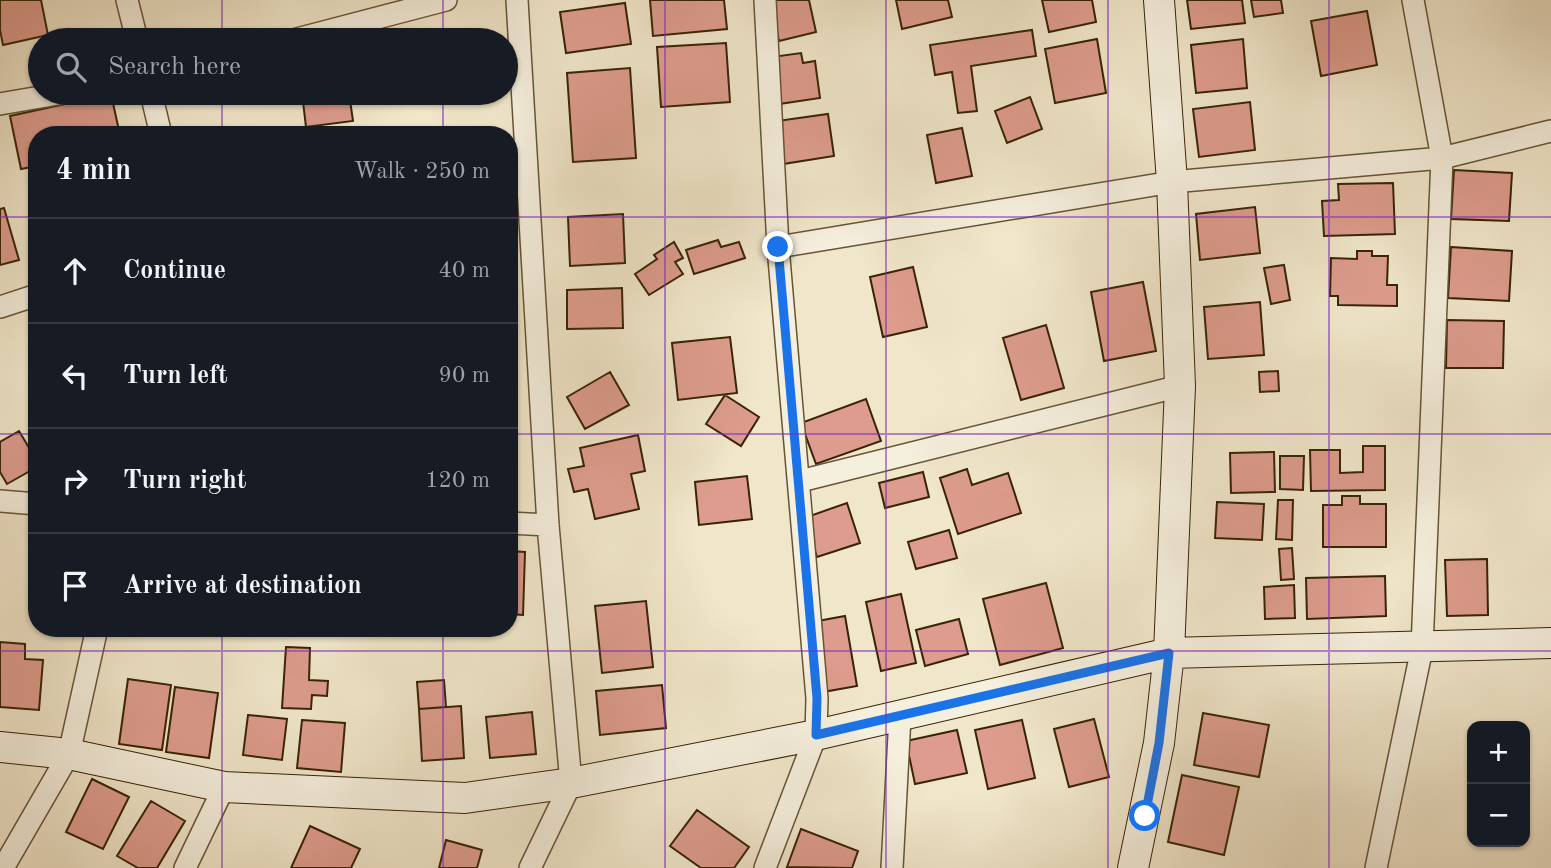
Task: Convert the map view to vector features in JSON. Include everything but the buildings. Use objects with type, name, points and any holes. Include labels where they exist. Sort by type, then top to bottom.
[{"type":"street","points":[[127,0],[134,28]]},
{"type":"street","points":[[339,28],[446,0]]},
{"type":"street","points":[[517,0],[517,28]]},
{"type":"street","points":[[765,0],[778,247],[817,698],[816,735],[765,868]]},
{"type":"street","points":[[1133,868],[1159,743],[1169,653],[1180,386],[1172,182],[1160,0]]},
{"type":"street","points":[[1376,868],[1422,648],[1442,158],[1413,0]]},
{"type":"street","points":[[518,74],[520,222],[571,783],[530,868]]},
{"type":"street","points":[[0,104],[28,99]]},
{"type":"street","points":[[153,105],[159,126]]},
{"type":"street","points":[[778,247],[1172,182],[1442,158],[1551,131]]},
{"type":"street","points":[[0,307],[28,298]]},
{"type":"street","points":[[800,481],[1180,386]]},
{"type":"street","points":[[0,501],[28,503]]},
{"type":"street","points":[[518,523],[548,525]]},
{"type":"street","points":[[3,868],[68,754],[95,637]]},
{"type":"street","points":[[0,747],[68,754],[224,786],[465,798],[571,783],[816,735],[1169,653],[1551,643]]},
{"type":"street","points":[[892,868],[900,716]]},
{"type":"street","points":[[185,868],[224,786]]},
{"type":"route","points":[[778,247],[817,698],[816,735],[1169,653],[1159,743],[1145,816]]}]
